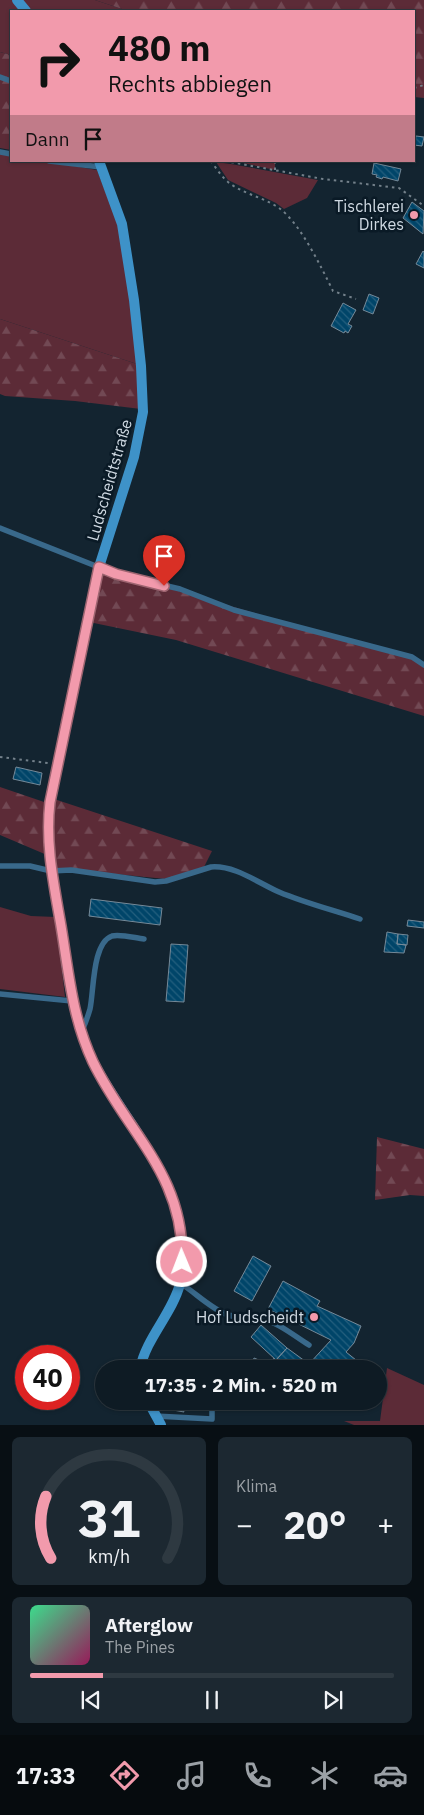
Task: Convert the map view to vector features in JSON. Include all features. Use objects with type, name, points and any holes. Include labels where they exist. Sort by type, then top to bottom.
[{"type":"street","points":[[17,0],[25,10]]},
{"type":"street","name":"Ludscheidtstraße","points":[[100,164],[122,224],[141,366],[144,412],[134,457],[99,567],[48,817],[51,871],[72,1001],[81,1035],[108,1088],[155,1161],[171,1191],[182,1235],[180,1283],[143,1360]]},
{"type":"street","points":[[152,1410],[161,1425]]},
{"type":"lane","points":[[67,162],[100,164]]},
{"type":"lane","points":[[0,528],[116,574],[180,589],[254,616],[412,657],[424,665]]},
{"type":"lane","points":[[0,866],[30,866],[51,871],[71,870],[155,882],[166,881],[218,866],[236,872],[279,892],[360,919]]},
{"type":"lane","points":[[81,1035],[90,1008],[94,970],[105,941],[113,936],[144,938]]},
{"type":"lane","points":[[0,994],[72,1001]]},
{"type":"lane","points":[[180,1283],[195,1292],[220,1312],[231,1316],[259,1318],[275,1323],[309,1346]]},
{"type":"lane","points":[[155,1416],[212,1420],[212,1410]]},
{"type":"path","points":[[211,162],[227,181],[281,210],[292,221],[312,252],[333,291],[356,300]]},
{"type":"path","points":[[230,162],[323,179],[399,188],[424,206]]},
{"type":"path","points":[[275,162],[275,170]]},
{"type":"path","points":[[0,757],[58,764]]},
{"type":"green space","points":[[0,0],[12,0],[19,10],[10,10],[10,55],[0,52]]},
{"type":"green space","points":[[20,0],[95,0],[125,10],[27,10]]},
{"type":"green space","points":[[95,0],[424,0],[424,98],[415,97],[415,10],[125,10]]},
{"type":"green space","points":[[0,52],[10,55],[10,150],[0,148]]},
{"type":"green space","points":[[0,154],[10,156],[10,162],[50,162],[97,170],[118,224],[140,365],[0,319]]},
{"type":"green space","points":[[216,162],[318,180],[307,198],[284,209],[276,203],[228,180]]},
{"type":"green space","points":[[239,162],[275,162],[275,170]]},
{"type":"green space","points":[[0,319],[140,365],[141,409],[0,394]]},
{"type":"green space","points":[[100,572],[179,591],[412,659],[424,667],[424,716],[176,640],[89,622]]},
{"type":"green space","points":[[0,787],[47,803],[47,855],[0,835]]},
{"type":"green space","points":[[54,799],[212,851],[204,867],[166,879],[54,868],[50,832]]},
{"type":"green space","points":[[0,907],[31,916],[56,917],[65,997],[0,989]]},
{"type":"green space","points":[[377,1137],[424,1149],[424,1196],[410,1195],[375,1200]]},
{"type":"green space","points":[[387,1368],[424,1385],[424,1425],[354,1425],[344,1421],[380,1421],[381,1410],[387,1410]]},
{"type":"building","points":[[416,136],[424,137],[422,146],[415,145]]},
{"type":"building","points":[[374,163],[401,169],[398,181],[383,177],[382,179],[372,174]]},
{"type":"building","name":"Tischlerei Dirkes","points":[[412,202],[424,211],[423,234],[403,218]]},
{"type":"building","points":[[424,252],[424,268],[416,264]]},
{"type":"building","points":[[369,294],[379,298],[373,314],[363,310]]},
{"type":"building","points":[[343,303],[356,310],[348,324],[352,326],[348,333],[345,331],[344,333],[331,326]]},
{"type":"building","points":[[16,767],[42,773],[40,785],[13,779]]},
{"type":"building","points":[[91,899],[162,908],[160,925],[89,916]]},
{"type":"building","points":[[408,920],[424,922],[424,928],[407,926]]},
{"type":"building","points":[[387,932],[398,934],[397,944],[406,945],[404,953],[384,952]]},
{"type":"building","points":[[398,934],[408,935],[407,945],[397,944]]},
{"type":"building","points":[[171,944],[188,945],[184,1002],[166,1001]]},
{"type":"building","points":[[253,1256],[271,1266],[252,1301],[234,1291]]},
{"type":"building","name":"Hof Ludscheidt","points":[[283,1281],[320,1301],[317,1306],[361,1326],[354,1343],[346,1352],[356,1360],[313,1360],[331,1340],[268,1309]]},
{"type":"building","points":[[261,1325],[287,1348],[276,1360],[251,1337]]},
{"type":"building","name":"Hof Ludscheidt","points":[[287,1348],[304,1360],[276,1360]]},
{"type":"place","name":"Tischlerei Dirkes","points":[[414,215]]},
{"type":"place","name":"Hof Ludscheidt","points":[[314,1317]]},
{"type":"route","points":[[164,586],[116,574],[99,567],[50,802],[48,832],[51,871],[72,1001],[81,1035],[94,1064],[122,1112],[155,1161],[171,1191],[182,1235],[182,1262]]}]
